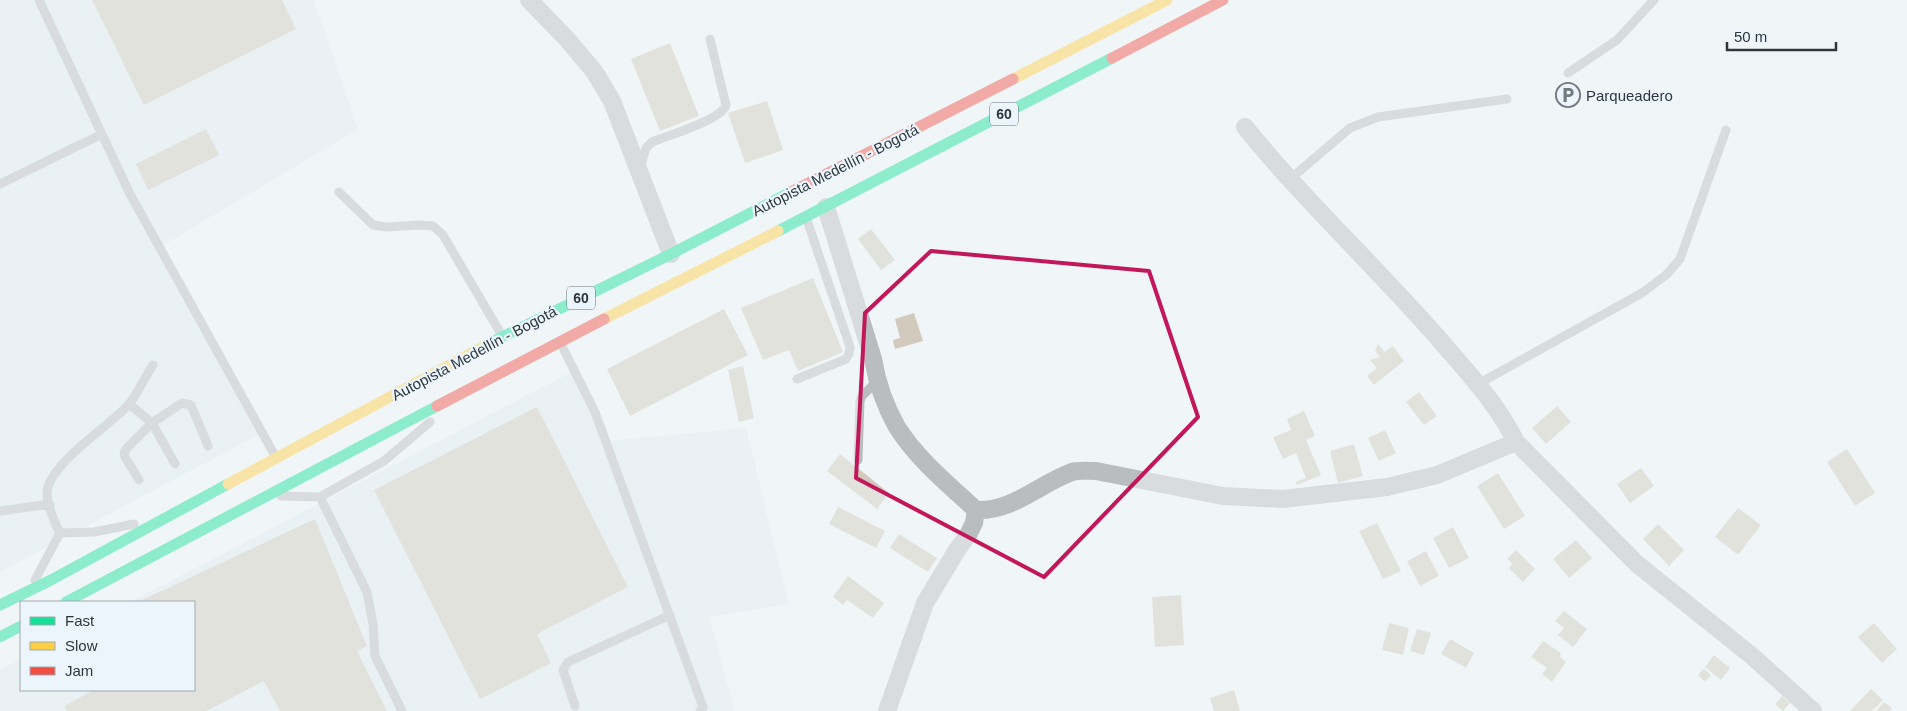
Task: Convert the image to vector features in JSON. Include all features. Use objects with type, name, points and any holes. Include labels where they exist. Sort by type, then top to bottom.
[{"type":"highway","name":"Autopista Medellín - Bogotá","points":[[0,605],[171,516],[276,457],[503,336],[671,254],[1167,0]]},
{"type":"highway","name":"Autopista Medellín - Bogotá","points":[[68,601],[264,496],[469,390],[560,340],[826,207],[1224,0]]},
{"type":"highway","points":[[0,637],[20,627]]},
{"type":"street","points":[[529,0],[566,38],[594,71],[612,101],[671,254]]},
{"type":"street","points":[[1244,127],[1290,180],[1398,293],[1478,384],[1506,421],[1516,442],[1637,564],[1752,656],[1813,711]]},
{"type":"street","points":[[826,207],[873,359],[877,381],[898,427],[919,454],[976,510],[987,511],[1003,508],[1074,472],[1096,471],[1223,496],[1253,498],[1283,499],[1387,487],[1437,475],[1516,442]]},
{"type":"street","points":[[887,711],[925,603],[968,535],[974,522],[976,510]]},
{"type":"lane","points":[[39,0],[130,194],[276,457]]},
{"type":"lane","points":[[1568,73],[1617,40],[1654,0]]},
{"type":"lane","points":[[639,170],[649,144],[707,120],[725,109],[726,105],[710,39]]},
{"type":"lane","points":[[1290,180],[1350,128],[1378,118],[1507,99]]},
{"type":"lane","points":[[1478,384],[1642,293],[1666,275],[1680,259],[1726,130]]},
{"type":"lane","points":[[0,184],[102,134]]},
{"type":"lane","points":[[338,192],[374,225],[387,227],[433,226],[443,235],[503,336]]},
{"type":"lane","points":[[797,379],[846,359],[850,347],[806,217]]},
{"type":"lane","points":[[560,340],[595,412],[703,707],[700,711]]},
{"type":"lane","points":[[60,534],[54,523],[47,494],[51,479],[59,468],[129,404],[153,365]]},
{"type":"lane","points":[[858,460],[860,401],[862,396],[877,381]]},
{"type":"lane","points":[[264,496],[320,497],[384,460],[469,390]]},
{"type":"lane","points":[[140,480],[124,453],[152,424],[182,402],[191,405],[208,446]]},
{"type":"lane","points":[[129,404],[152,424],[175,464]]},
{"type":"lane","points":[[320,497],[367,592],[373,624],[375,656],[402,711]]},
{"type":"lane","points":[[0,511],[50,504]]},
{"type":"lane","points":[[60,534],[94,532],[171,516]]},
{"type":"lane","points":[[29,591],[60,534]]},
{"type":"lane","points":[[575,706],[563,670],[568,662],[670,615]]},
{"type":"highlighted area","points":[[931,251],[1149,271],[1198,417],[1044,577],[856,478],[865,313]]},
{"type":"shaded area","points":[[0,0],[314,0],[358,129],[157,249],[258,435],[0,572]]},
{"type":"shaded area","points":[[572,372],[609,441],[746,428],[789,604],[709,617],[735,711],[0,711],[0,670],[20,660],[20,691],[195,691],[195,601],[132,601]]},
{"type":"building","points":[[92,0],[282,0],[296,29],[144,105]]},
{"type":"building","points":[[670,43],[699,116],[660,131],[631,59]]},
{"type":"building","points":[[767,101],[783,150],[745,163],[728,113]]},
{"type":"building","points":[[206,129],[219,155],[148,190],[136,164]]},
{"type":"building","points":[[871,229],[895,260],[881,270],[858,239]]},
{"type":"building","points":[[813,278],[843,352],[798,371],[789,350],[763,360],[741,308]]},
{"type":"building","points":[[724,309],[748,355],[630,416],[607,369]]},
{"type":"building","points":[[914,313],[923,341],[895,349],[893,340],[900,338],[895,319]]},
{"type":"building","points":[[1378,344],[1385,352],[1393,346],[1404,361],[1374,385],[1367,376],[1377,368],[1370,360],[1380,357],[1375,351]]},
{"type":"building","points":[[743,366],[754,418],[739,422],[728,370]]},
{"type":"building","points":[[1419,392],[1437,416],[1424,425],[1406,402]]},
{"type":"building","points":[[1557,406],[1571,422],[1546,444],[1532,428]]},
{"type":"building","points":[[537,407],[628,587],[537,634],[551,663],[480,699],[374,490]]},
{"type":"building","points":[[1304,411],[1315,436],[1306,440],[1321,475],[1297,485],[1296,482],[1306,478],[1296,453],[1283,459],[1273,437],[1291,430],[1287,419]]},
{"type":"building","points":[[1385,430],[1396,453],[1379,461],[1368,438]]},
{"type":"building","points":[[1354,444],[1363,476],[1338,483],[1330,451]]},
{"type":"building","points":[[1847,449],[1875,493],[1855,506],[1827,462]]},
{"type":"building","points":[[840,454],[889,493],[877,509],[827,471]]},
{"type":"building","points":[[1641,468],[1654,486],[1630,503],[1617,484]]},
{"type":"building","points":[[1498,473],[1525,516],[1504,529],[1477,486]]},
{"type":"building","points":[[838,507],[885,531],[876,548],[829,524]]},
{"type":"building","points":[[1738,508],[1761,525],[1738,555],[1715,537]]},
{"type":"building","points":[[315,519],[367,646],[357,651],[387,711],[280,711],[264,681],[206,711],[67,711],[64,706],[92,691],[195,691],[195,601],[140,601]]},
{"type":"building","points":[[1377,523],[1401,571],[1383,579],[1359,531]]},
{"type":"building","points":[[1658,524],[1684,550],[1669,566],[1643,539]]},
{"type":"building","points":[[1453,527],[1469,558],[1449,568],[1433,538]]},
{"type":"building","points":[[899,534],[937,558],[928,572],[890,548]]},
{"type":"building","points":[[1576,540],[1592,558],[1569,578],[1553,559]]},
{"type":"building","points":[[1516,550],[1535,569],[1523,582],[1509,568],[1513,564],[1507,559]]},
{"type":"building","points":[[1426,551],[1439,576],[1420,586],[1407,561]]},
{"type":"building","points":[[848,576],[884,603],[873,618],[847,600],[843,605],[833,597]]},
{"type":"building","points":[[1181,595],[1184,645],[1155,647],[1152,597]]},
{"type":"building","points":[[1564,611],[1587,629],[1573,647],[1558,635],[1564,628],[1555,621]]},
{"type":"building","points":[[1389,623],[1409,628],[1403,655],[1382,650]]},
{"type":"building","points":[[1874,623],[1897,649],[1882,663],[1858,637]]},
{"type":"building","points":[[1417,629],[1431,633],[1424,655],[1410,651]]},
{"type":"building","points":[[1450,639],[1474,653],[1466,668],[1441,654]]},
{"type":"building","points":[[1543,641],[1561,653],[1560,657],[1566,662],[1552,682],[1542,674],[1547,668],[1531,657]]},
{"type":"building","points":[[1714,655],[1730,668],[1721,680],[1705,667]]},
{"type":"building","points":[[1704,669],[1711,675],[1705,682],[1698,675]]},
{"type":"building","points":[[1871,689],[1883,700],[1872,711],[1850,711]]},
{"type":"building","points":[[1234,690],[1240,711],[1214,711],[1210,698]]},
{"type":"building","points":[[1782,696],[1790,703],[1783,711],[1775,704]]},
{"type":"building","points":[[1884,702],[1892,708],[1890,711],[1876,711]]},
{"type":"traffic: fast","points":[[778,231],[1112,58]]},
{"type":"traffic: fast","points":[[492,342],[671,254],[791,192]]},
{"type":"traffic: fast","points":[[68,601],[437,406]]},
{"type":"traffic: fast","points":[[0,605],[51,580],[228,484]]},
{"type":"traffic: fast","points":[[0,637],[20,627]]},
{"type":"traffic: slow","points":[[1013,79],[1167,0]]},
{"type":"traffic: slow","points":[[604,319],[778,231]]},
{"type":"traffic: slow","points":[[228,484],[492,342]]},
{"type":"traffic: jam","points":[[1112,58],[1223,0]]},
{"type":"traffic: jam","points":[[791,192],[1013,79]]},
{"type":"traffic: jam","points":[[437,406],[604,319]]},
{"type":"place","name":"Parqueadero","points":[[1568,95]]}]
